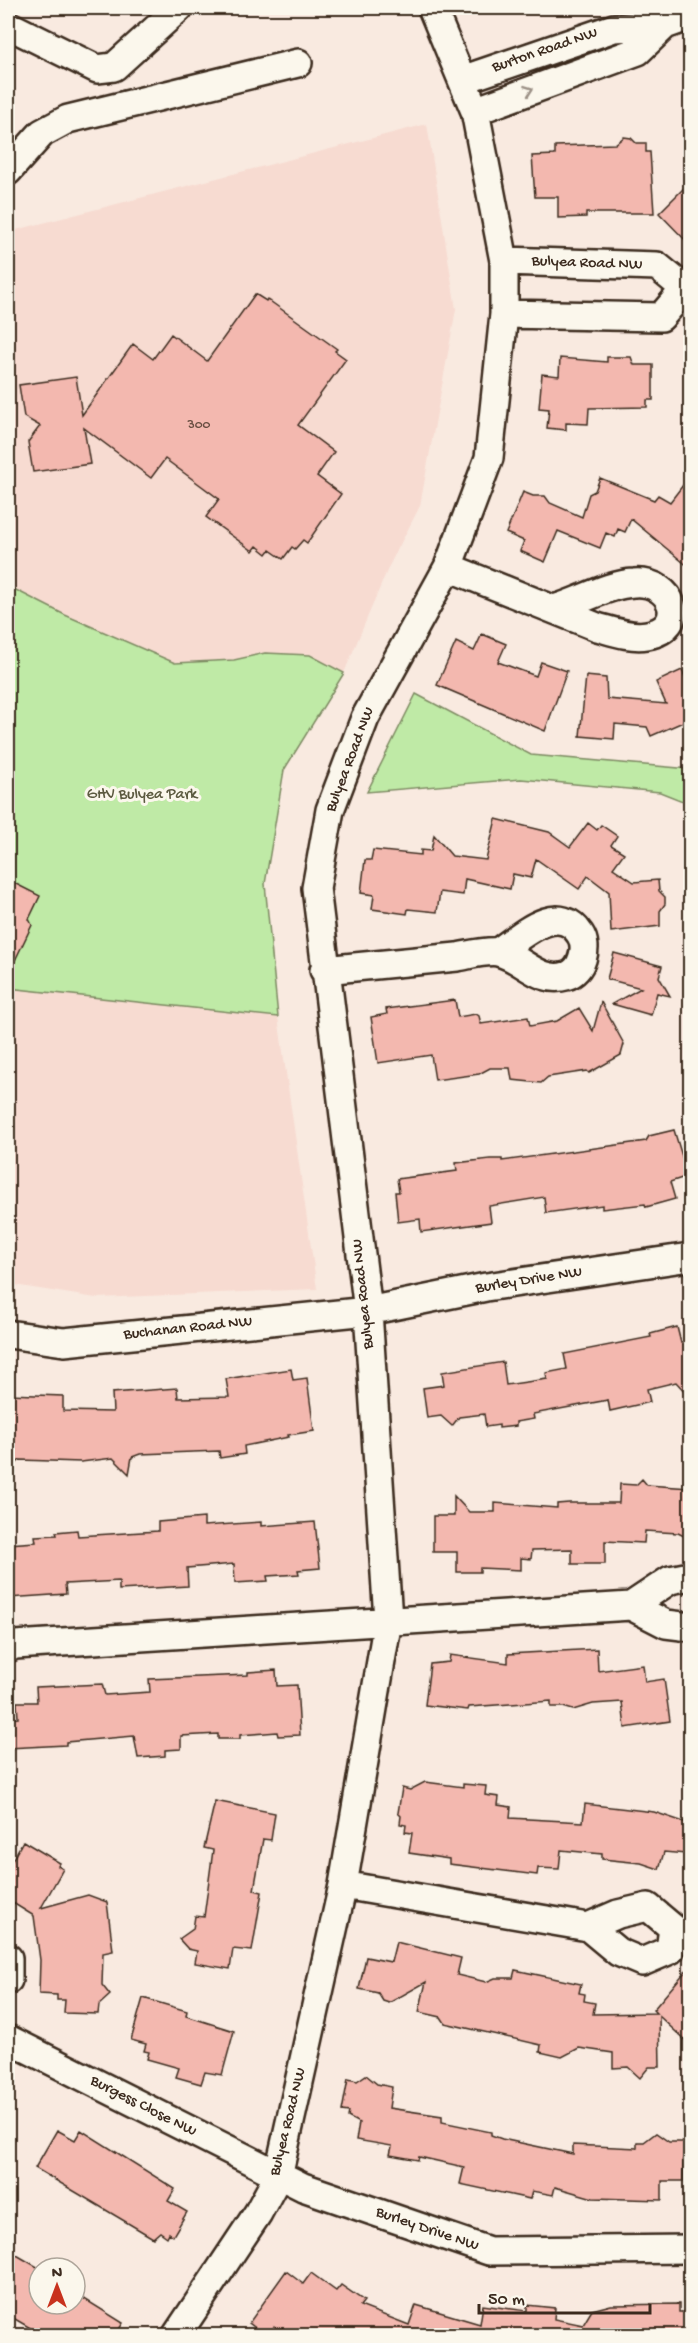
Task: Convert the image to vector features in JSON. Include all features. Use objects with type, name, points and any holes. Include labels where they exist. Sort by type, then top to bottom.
[{"type":"street","points":[[8,25],[97,69],[114,67],[178,8]]},
{"type":"street","name":"Bulyea Road NW","points":[[176,2336],[258,2213],[278,2176],[343,1885],[388,1620],[368,1311],[315,888],[330,810],[365,718],[448,567],[489,458],[504,314],[504,261],[475,111],[432,8]]},
{"type":"street","name":"Burton Road NW","points":[[462,80],[614,28],[672,16]]},
{"type":"street","name":"Burton Road NW","points":[[475,111],[638,51],[672,16]]},
{"type":"street","points":[[8,171],[42,133],[68,119],[298,63]]},
{"type":"street","name":"Bulyea Road NW","points":[[504,261],[657,266],[685,289],[661,317],[504,314]]},
{"type":"street","points":[[448,567],[467,577],[554,609]]},
{"type":"street","points":[[324,970],[498,952]]},
{"type":"street","name":"Burley Drive NW","points":[[368,1311],[486,1287],[690,1257]]},
{"type":"street","name":"Buchanan Road NW","points":[[8,1334],[64,1342],[368,1311]]},
{"type":"street","points":[[10,1645],[631,1606],[670,1580],[690,1576]]},
{"type":"street","points":[[631,1606],[666,1624],[690,1627]]},
{"type":"street","points":[[343,1885],[588,1927]]},
{"type":"street","points":[[8,1958],[8,1980]]},
{"type":"street","name":"Burgess Close NW","points":[[8,2039],[278,2176]]},
{"type":"street","name":"Burley Drive NW","points":[[278,2176],[303,2187],[489,2251],[690,2249]]},
{"type":"shaded area","points":[[427,124],[456,309],[420,506],[389,566],[344,673],[309,655],[265,653],[234,660],[175,663],[65,615],[8,586],[8,232]]},
{"type":"shaded area","points":[[8,988],[278,1017],[317,1289],[96,1298],[8,1284]]},
{"type":"green space","name":"GHV Bulyea Park","points":[[8,586],[65,615],[175,663],[234,660],[265,653],[310,655],[344,673],[284,770],[265,884],[278,1017],[8,988]]},
{"type":"green space","points":[[416,694],[531,755],[690,769],[690,804],[660,792],[521,779],[367,792]]},
{"type":"building","points":[[624,137],[631,138],[636,143],[646,143],[646,152],[650,152],[654,213],[586,213],[586,217],[558,218],[558,197],[535,197],[532,156],[555,155],[555,146],[615,144]]},
{"type":"building","points":[[690,182],[690,245],[659,213]]},
{"type":"building","points":[[255,294],[266,301],[267,299],[337,349],[335,351],[346,359],[298,425],[334,452],[317,476],[341,494],[307,543],[303,540],[295,549],[292,547],[283,559],[270,550],[267,554],[257,546],[253,551],[206,517],[219,499],[165,459],[151,478],[84,428],[90,464],[33,472],[28,442],[40,426],[24,417],[19,385],[76,377],[82,415],[133,344],[153,359],[171,334],[207,361]]},
{"type":"building","points":[[607,357],[631,357],[634,365],[653,365],[653,400],[647,400],[647,407],[589,408],[588,424],[566,423],[566,430],[547,428],[549,409],[539,408],[542,374],[559,376],[560,358],[607,362]]},
{"type":"building","points":[[690,476],[690,568],[631,519],[625,532],[618,529],[615,537],[606,533],[600,548],[558,531],[545,562],[520,551],[524,541],[506,533],[523,492],[533,496],[545,496],[550,503],[582,517],[589,494],[595,491],[600,478],[654,500],[658,495],[670,502]]},
{"type":"building","points":[[482,634],[506,644],[498,662],[536,676],[541,662],[567,671],[545,731],[437,685],[456,642],[474,651]]},
{"type":"building","points":[[682,670],[690,688],[690,719],[651,736],[647,727],[615,724],[614,739],[580,736],[586,676],[606,678],[607,699],[666,704],[656,682]]},
{"type":"building","points":[[496,819],[549,832],[570,847],[588,823],[597,830],[601,825],[617,836],[611,845],[624,853],[613,868],[634,882],[658,880],[659,891],[665,897],[665,904],[660,911],[660,926],[611,932],[609,892],[588,876],[579,889],[536,859],[531,878],[513,874],[510,889],[465,879],[463,895],[440,892],[437,912],[408,909],[407,914],[372,909],[374,895],[361,893],[365,860],[371,860],[373,850],[421,855],[421,850],[431,851],[434,835],[452,856],[486,860]]},
{"type":"building","points":[[8,880],[40,896],[29,919],[32,925],[8,975]]},
{"type":"building","points":[[614,953],[662,966],[659,977],[670,996],[657,993],[651,1015],[612,1004],[641,988],[607,979]]},
{"type":"building","points":[[455,1000],[458,1017],[476,1014],[481,1024],[528,1017],[530,1026],[557,1021],[579,1008],[593,1031],[601,1002],[624,1044],[621,1055],[589,1073],[587,1071],[548,1077],[541,1083],[512,1080],[510,1068],[490,1068],[479,1074],[435,1080],[431,1055],[378,1063],[371,1017],[387,1014],[386,1009]]},
{"type":"building","points":[[674,1130],[688,1176],[670,1182],[675,1199],[646,1207],[645,1204],[602,1209],[602,1205],[546,1213],[544,1197],[489,1206],[491,1222],[421,1232],[420,1219],[398,1222],[395,1192],[399,1192],[397,1179],[457,1171],[456,1163],[490,1159],[502,1159],[502,1161],[646,1141],[649,1136]]},
{"type":"building","points":[[677,1327],[681,1343],[690,1341],[690,1397],[676,1382],[647,1389],[650,1402],[610,1411],[608,1400],[533,1414],[534,1419],[516,1422],[516,1426],[486,1427],[484,1414],[459,1417],[452,1426],[441,1416],[427,1418],[423,1388],[444,1385],[442,1372],[503,1362],[506,1385],[547,1379],[546,1373],[567,1369],[564,1354],[651,1337],[650,1334]]},
{"type":"building","points":[[291,1369],[293,1380],[307,1378],[314,1431],[244,1446],[245,1454],[220,1458],[219,1451],[140,1454],[132,1457],[129,1474],[113,1458],[81,1462],[20,1460],[8,1471],[8,1394],[63,1396],[63,1411],[113,1412],[112,1393],[177,1388],[178,1398],[229,1397],[226,1379]]},
{"type":"building","points":[[642,1479],[647,1485],[690,1488],[690,1539],[678,1533],[645,1531],[644,1543],[605,1541],[605,1564],[572,1564],[572,1549],[532,1550],[531,1559],[521,1558],[521,1570],[480,1568],[480,1572],[457,1572],[457,1552],[433,1552],[433,1516],[454,1516],[454,1496],[469,1512],[495,1512],[495,1503],[557,1508],[557,1504],[569,1503],[619,1503],[620,1484],[636,1485]]},
{"type":"building","points":[[204,1518],[204,1526],[261,1522],[261,1526],[315,1522],[320,1568],[298,1570],[299,1574],[267,1576],[268,1581],[235,1583],[234,1564],[187,1568],[188,1586],[119,1590],[119,1581],[65,1584],[66,1594],[8,1598],[8,1544],[36,1542],[35,1536],[57,1535],[56,1532],[77,1530],[78,1536],[158,1531],[158,1522]]},
{"type":"building","points":[[597,1649],[598,1671],[643,1665],[645,1682],[664,1679],[670,1721],[625,1728],[622,1702],[593,1704],[573,1710],[551,1707],[551,1701],[469,1707],[468,1710],[425,1705],[430,1664],[449,1662],[450,1655],[508,1663],[508,1654]]},
{"type":"building","points":[[276,1670],[277,1686],[297,1685],[300,1735],[278,1736],[277,1732],[240,1735],[240,1739],[218,1739],[218,1734],[181,1736],[181,1749],[165,1750],[165,1756],[138,1758],[134,1736],[66,1742],[66,1745],[8,1748],[8,1719],[18,1718],[17,1702],[37,1702],[36,1687],[102,1684],[105,1695],[150,1692],[149,1679],[248,1675],[248,1672]]},
{"type":"building","points":[[425,1782],[463,1787],[463,1784],[486,1786],[485,1795],[499,1797],[498,1805],[511,1807],[510,1818],[583,1822],[585,1804],[654,1812],[690,1824],[690,1841],[686,1854],[664,1852],[659,1869],[641,1863],[602,1859],[602,1854],[561,1850],[559,1869],[538,1868],[537,1875],[449,1864],[449,1859],[409,1853],[412,1833],[405,1832],[406,1825],[400,1824],[401,1816],[398,1813],[402,1788],[410,1790]]},
{"type":"building","points":[[215,1801],[275,1813],[271,1840],[263,1839],[254,1890],[262,1892],[252,1951],[233,1949],[230,1969],[195,1963],[197,1951],[188,1949],[179,1939],[193,1929],[195,1916],[204,1917],[213,1850],[204,1848]]},
{"type":"building","points":[[23,1841],[60,1863],[58,1866],[63,1869],[41,1908],[88,1895],[107,1902],[113,1951],[103,1953],[102,1985],[110,1995],[99,2005],[98,2014],[64,2013],[65,2000],[57,2000],[57,1995],[39,1994],[40,1960],[34,1916],[8,1900],[8,1868]]},
{"type":"building","points":[[396,1942],[461,1958],[457,1975],[486,1982],[495,1978],[513,1978],[515,1970],[581,1984],[579,1993],[585,1994],[584,2001],[595,2003],[593,2014],[656,2013],[653,2010],[690,1966],[690,2045],[659,2016],[660,2067],[649,2067],[640,2078],[628,2067],[613,2068],[613,2053],[579,2048],[562,2057],[540,2052],[541,2045],[445,2023],[441,2017],[419,2012],[426,1982],[389,2003],[383,2001],[378,1993],[359,1989],[366,1957],[391,1962]]},
{"type":"building","points":[[143,1998],[187,2011],[186,2016],[234,2031],[222,2075],[205,2072],[201,2084],[176,2077],[179,2068],[147,2059],[149,2052],[144,2051],[146,2044],[131,2040]]},
{"type":"building","points":[[366,2075],[377,2084],[392,2087],[389,2108],[442,2116],[442,2122],[491,2132],[491,2135],[502,2139],[573,2154],[573,2145],[637,2148],[637,2142],[644,2142],[656,2133],[669,2142],[684,2142],[683,2181],[662,2181],[662,2200],[593,2198],[555,2187],[553,2195],[532,2191],[530,2199],[460,2184],[464,2167],[419,2157],[418,2160],[390,2155],[392,2146],[356,2140],[359,2123],[348,2117],[349,2112],[342,2111],[348,2079],[357,2081]]},
{"type":"building","points":[[57,2130],[75,2140],[81,2130],[175,2189],[168,2201],[187,2212],[173,2236],[169,2233],[167,2237],[160,2232],[153,2238],[35,2168]]},
{"type":"building","points":[[8,2250],[27,2261],[27,2316],[87,2316],[87,2300],[123,2323],[115,2336],[64,2336],[54,2331],[51,2336],[44,2336],[8,2315]]},
{"type":"building","points":[[286,2271],[303,2284],[311,2273],[336,2291],[341,2285],[364,2301],[360,2306],[409,2325],[416,2305],[480,2324],[483,2305],[527,2311],[527,2305],[555,2308],[554,2319],[583,2325],[592,2310],[611,2305],[679,2304],[679,2312],[690,2312],[690,2336],[285,2336],[274,2327],[266,2336],[249,2323]]}]
